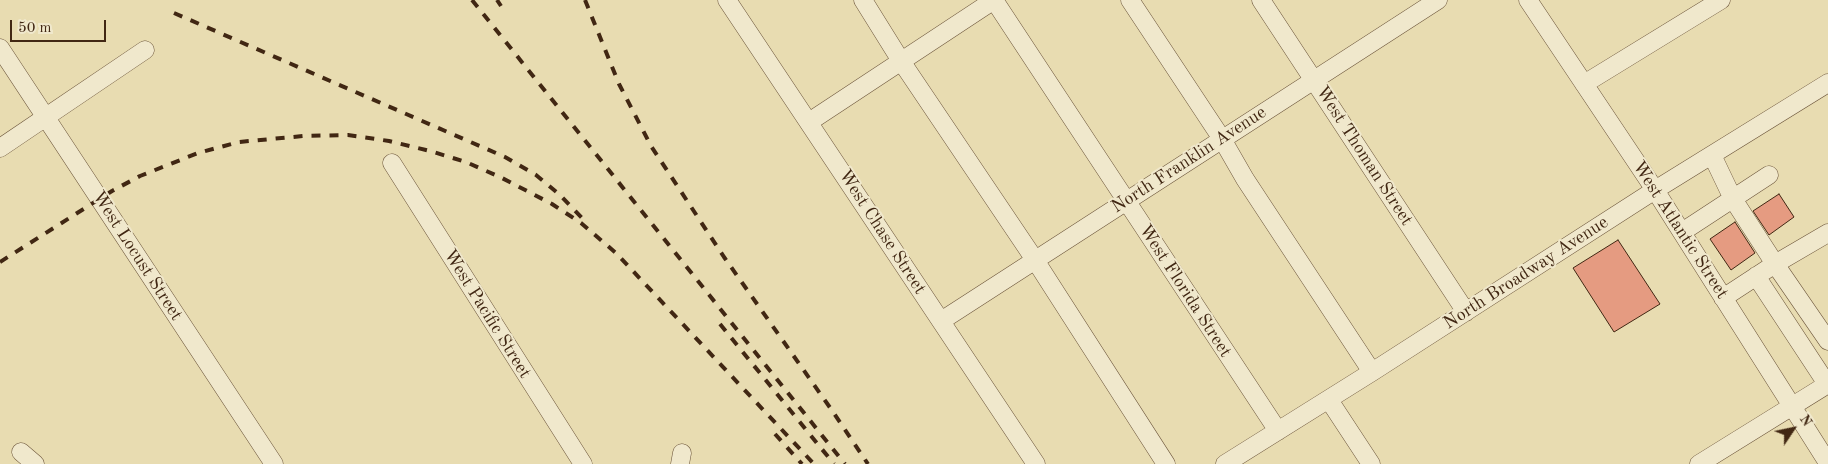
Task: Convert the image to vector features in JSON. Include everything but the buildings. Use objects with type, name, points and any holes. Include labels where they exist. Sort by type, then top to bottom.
[{"type":"street","name":"West Chase Street","points":[[727,0],[1036,464]]},
{"type":"street","points":[[863,0],[901,61],[1035,260],[1166,464]]},
{"type":"street","points":[[809,122],[994,0]]},
{"type":"street","name":"West Florida Street","points":[[994,0],[1278,431]]},
{"type":"street","points":[[1130,0],[1372,372]]},
{"type":"street","name":"West Thoman Street","points":[[1261,0],[1466,312]]},
{"type":"street","name":"North Franklin Avenue","points":[[941,321],[1438,0]]},
{"type":"street","name":"West Atlantic Street","points":[[1528,0],[1655,190],[1828,462]]},
{"type":"street","points":[[1584,84],[1721,0]]},
{"type":"street","name":"West Locust Street","points":[[0,48],[274,464]]},
{"type":"street","points":[[0,148],[145,50]]},
{"type":"street","name":"North Broadway Avenue","points":[[1225,464],[1329,400],[1655,190],[1828,83]]},
{"type":"street","points":[[1712,154],[1733,199],[1774,264],[1828,342]]},
{"type":"street","name":"West Pacific Street","points":[[392,163],[583,464]]},
{"type":"street","points":[[1682,232],[1769,175]]},
{"type":"street","points":[[1723,298],[1774,264],[1828,233]]},
{"type":"street","points":[[1700,464],[1827,384],[1756,276]]},
{"type":"street","points":[[1329,400],[1371,464]]},
{"type":"street","points":[[21,452],[36,464]]},
{"type":"railway","points":[[472,0],[845,464]]},
{"type":"railway","points":[[497,0],[501,6]]},
{"type":"railway","points":[[585,0],[619,84],[651,146],[724,257],[868,464]]},
{"type":"railway","points":[[174,13],[505,157],[536,175],[560,195],[582,218]]},
{"type":"railway","points":[[0,262],[112,191],[140,176],[198,153],[239,142],[303,136],[348,135],[389,141],[430,151],[466,162],[502,178],[552,204],[581,223],[616,253],[814,464]]},
{"type":"railway","points":[[720,324],[834,464]]},
{"type":"railway","points":[[775,434],[802,464]]}]
